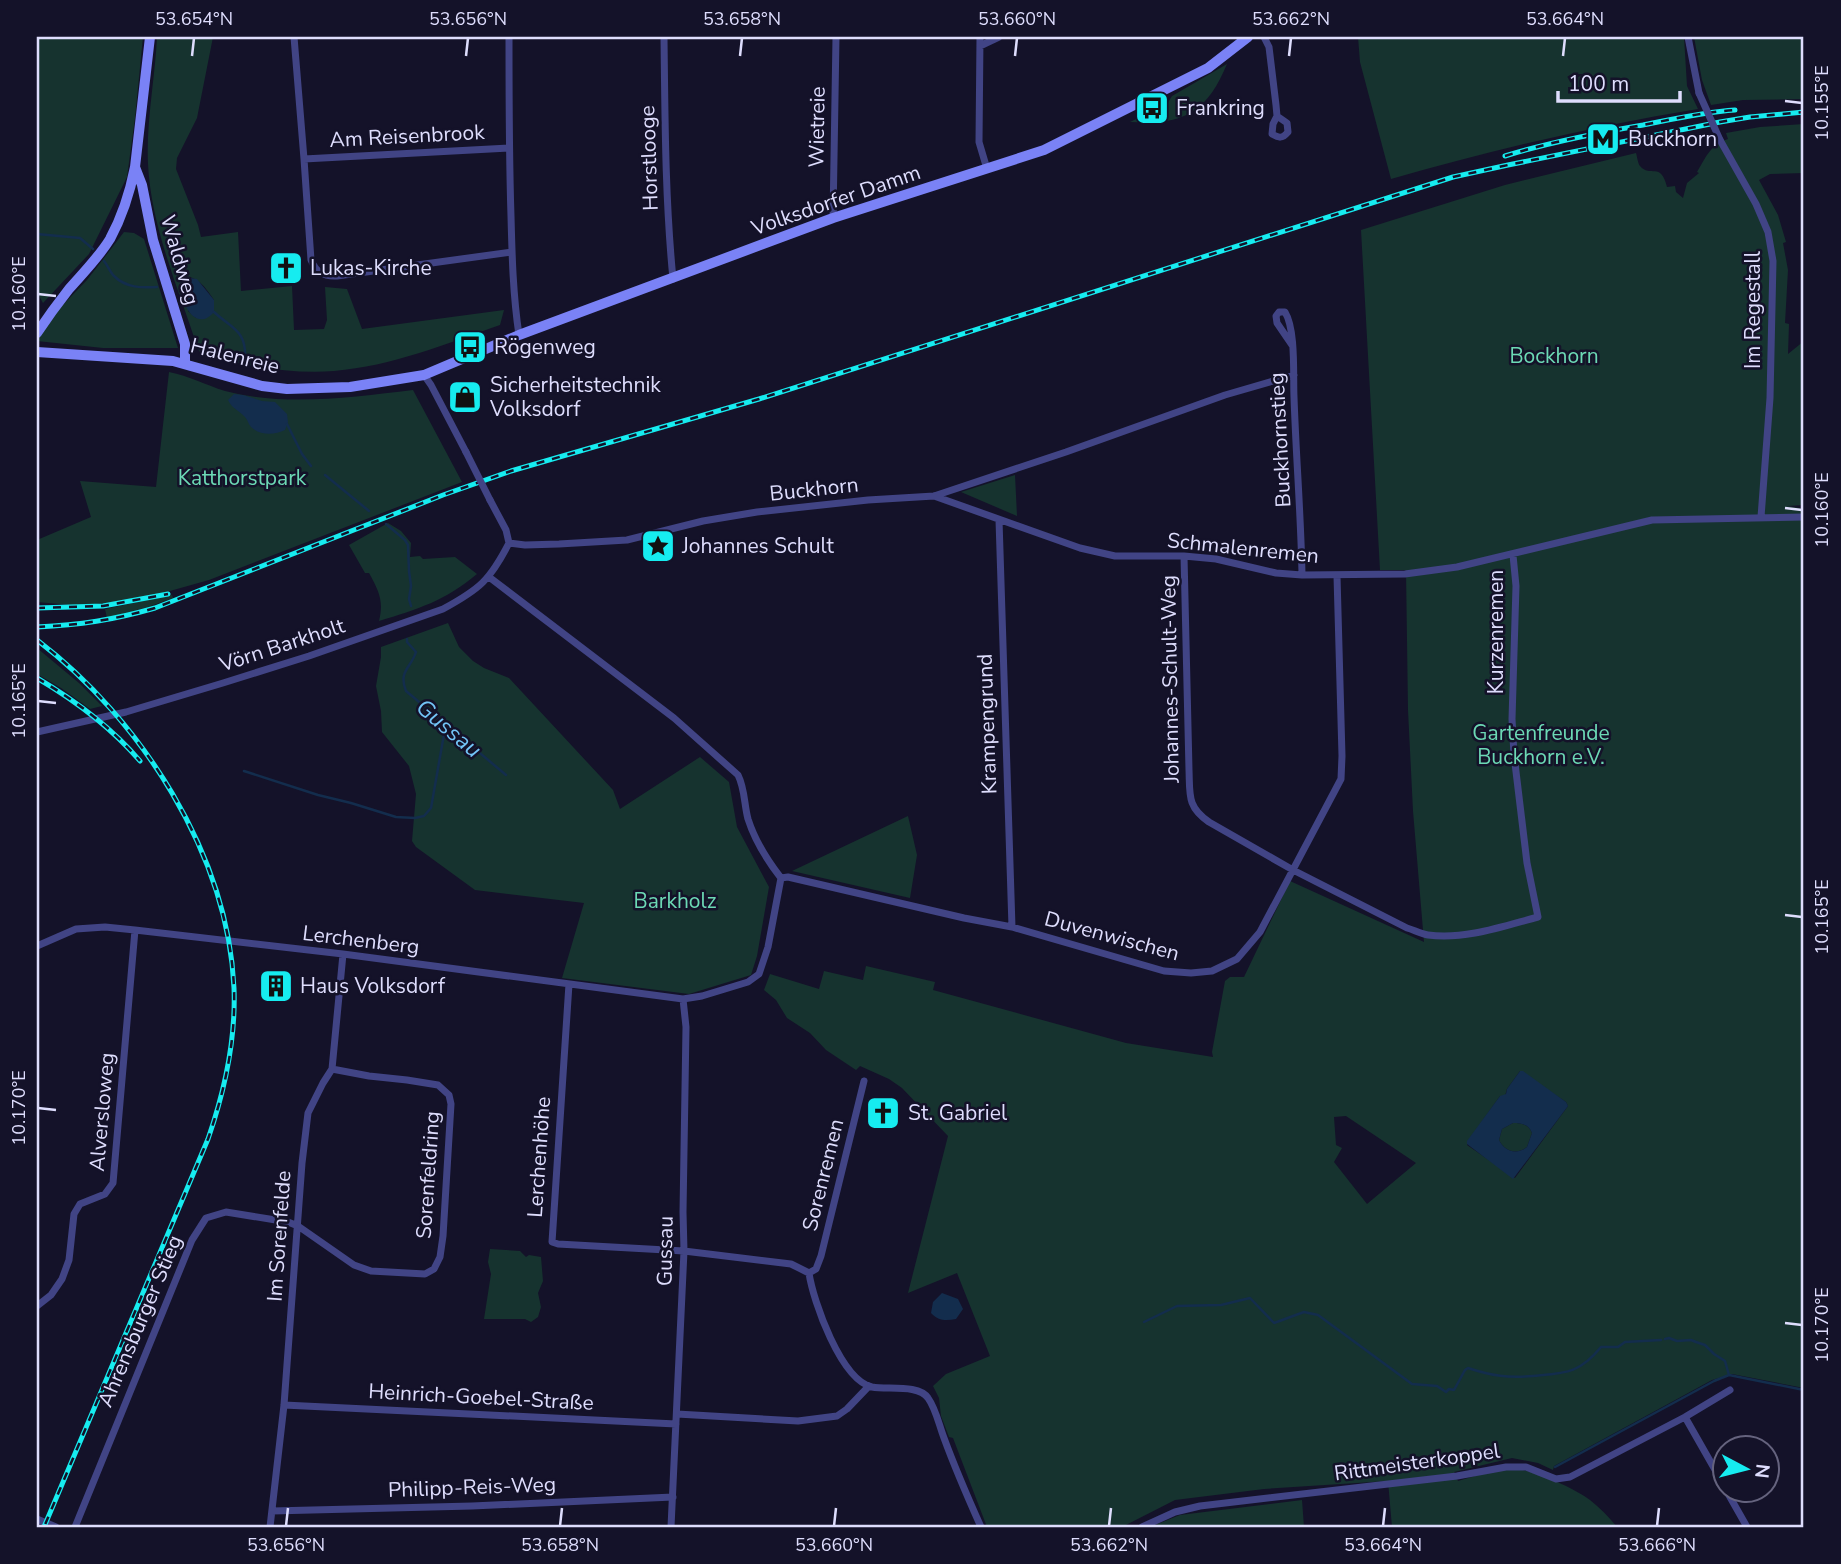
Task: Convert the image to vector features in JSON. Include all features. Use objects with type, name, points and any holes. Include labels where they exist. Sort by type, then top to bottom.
[{"type":"main road","name":"Waldweg","points":[[37,333],[109,240],[128,196],[135,167],[149,37]]},
{"type":"main road","name":"Volksdorfer Damm","points":[[424,375],[519,335],[833,218],[1044,150],[1208,68],[1248,37]]},
{"type":"main road","name":"Waldweg","points":[[135,167],[142,185],[153,240],[185,344],[185,363]]},
{"type":"main road","name":"Halenreie","points":[[37,352],[158,359],[185,363],[262,386],[294,389],[350,387],[424,375]]},
{"type":"street","name":"Am Reisenbrook","points":[[294,37],[304,159],[509,148]]},
{"type":"street","points":[[509,37],[512,252],[519,335]]},
{"type":"street","name":"Horstlooge","points":[[664,37],[666,167],[673,279]]},
{"type":"street","name":"Wietreie","points":[[833,218],[836,37]]},
{"type":"street","points":[[980,37],[979,142],[987,169]]},
{"type":"street","points":[[980,46],[999,37]]},
{"type":"street","points":[[1264,37],[1269,47],[1276,116]]},
{"type":"street","name":"Im Regestall","points":[[1688,37],[1699,93],[1768,232],[1773,261],[1770,398],[1761,517]]},
{"type":"street","points":[[304,159],[311,260],[323,275],[337,276],[512,252]]},
{"type":"street","name":"Buckhornstieg","points":[[1292,345],[1302,521],[1302,575]]},
{"type":"street","name":"Buckhorn","points":[[509,542],[525,545],[627,540],[703,521],[757,512],[933,496],[1225,395],[1294,374]]},
{"type":"street","points":[[424,375],[432,385],[506,530],[509,542]]},
{"type":"street","name":"Schmalenremen","points":[[933,496],[1080,548],[1115,556],[1184,556],[1216,559],[1276,573],[1337,576],[1457,567],[1652,520],[1804,517]]},
{"type":"street","name":"Krampengrund","points":[[999,520],[1012,927]]},
{"type":"street","name":"Vörn Barkholt","points":[[37,733],[126,712],[297,660],[443,610],[483,584],[499,563],[509,542]]},
{"type":"street","name":"Kurzenremen","points":[[1293,870],[1407,928],[1427,934],[1452,936],[1538,917],[1527,863],[1514,755],[1516,586],[1513,555]]},
{"type":"street","name":"Johannes-Schult-Weg","points":[[1184,556],[1191,800],[1199,815],[1293,870]]},
{"type":"street","name":"Duvenwischen","points":[[781,878],[789,877],[1012,927],[1164,971],[1212,971],[1237,959],[1260,932],[1341,779],[1337,576]]},
{"type":"street","points":[[489,577],[674,718],[738,775],[755,839],[781,878],[768,947],[759,974],[748,982],[683,999]]},
{"type":"street","name":"Lerchenberg","points":[[37,946],[76,929],[105,927],[343,954],[683,999]]},
{"type":"street","name":"Alversloweg","points":[[37,1306],[51,1295],[66,1270],[75,1214],[80,1205],[105,1194],[113,1183],[135,930]]},
{"type":"street","name":"Im Sorenfelde","points":[[270,1527],[284,1405],[308,1113],[332,1069],[343,954]]},
{"type":"street","name":"Lerchenhöhe","points":[[569,984],[552,1242],[684,1251]]},
{"type":"street","name":"Gussau","points":[[671,1527],[684,1251],[686,1027],[683,999]]},
{"type":"street","name":"Sorenfeldring","points":[[298,1226],[364,1269],[425,1275],[434,1269],[440,1257],[451,1104],[449,1095],[438,1085],[332,1069]]},
{"type":"street","name":"Sorenremen","points":[[809,1273],[816,1269],[821,1256],[864,1081]]},
{"type":"street","name":"Ahrensburger Stieg","points":[[75,1527],[192,1240],[206,1218],[226,1212],[266,1217],[298,1226]]},
{"type":"street","points":[[684,1251],[791,1264],[809,1273],[814,1298],[836,1347],[858,1378],[869,1386],[920,1391],[930,1399],[954,1465],[981,1527]]},
{"type":"street","points":[[677,1414],[798,1421],[836,1416],[847,1409],[869,1386]]},
{"type":"street","name":"Rittmeisterkoppel","points":[[1142,1527],[1175,1512],[1200,1506],[1457,1476],[1506,1467],[1525,1467],[1556,1479],[1570,1477],[1685,1417],[1730,1390]]},
{"type":"street","name":"Heinrich-Goebel-Straße","points":[[284,1405],[676,1424]]},
{"type":"street","points":[[1685,1417],[1712,1465]]},
{"type":"street","name":"Philipp-Reis-Weg","points":[[272,1511],[673,1497]]},
{"type":"street","points":[[1734,1504],[1747,1527]]},
{"type":"street","points":[[37,1519],[56,1527]]},
{"type":"green space","points":[[37,37],[143,37],[127,177],[89,254],[43,303],[37,292]]},
{"type":"green space","points":[[157,37],[213,37],[197,118],[177,158],[176,169],[201,237],[238,232],[241,291],[292,286],[294,330],[324,329],[327,320],[325,287],[347,289],[362,329],[504,310],[500,325],[398,359],[334,371],[267,368],[201,354],[167,258],[150,188],[148,132]],"holes":[[[190,277],[204,286],[214,300],[196,318],[188,311]]]},
{"type":"green space","points":[[1358,37],[1684,37],[1687,86],[1698,109],[1543,140],[1391,179],[1360,62]]},
{"type":"green space","points":[[1694,37],[1804,37],[1804,99],[1743,100],[1711,105],[1702,80]]},
{"type":"green space","points":[[1227,64],[1210,95],[1190,113],[1165,121],[1130,122],[1167,104],[1172,96]]},
{"type":"green space","points":[[1804,124],[1804,173],[1770,174],[1759,180],[1778,215],[1786,242],[1783,243],[1788,270],[1785,323],[1789,324],[1788,354],[1804,341],[1804,505],[1788,506],[1804,509],[1804,1388],[1732,1374],[1712,1380],[1554,1466],[1553,1470],[1538,1463],[1512,1458],[1454,1472],[1458,1481],[1506,1469],[1541,1475],[1583,1495],[1601,1509],[1617,1527],[1392,1527],[1388,1481],[1264,1489],[1175,1500],[1122,1527],[987,1527],[953,1438],[949,1437],[941,1416],[939,1398],[933,1386],[946,1374],[990,1356],[957,1273],[908,1293],[948,1136],[902,1088],[860,1066],[856,1070],[787,1018],[776,1000],[764,990],[770,974],[819,989],[824,971],[863,980],[866,966],[935,982],[933,990],[1126,1043],[1213,1057],[1225,981],[1230,977],[1244,977],[1290,881],[1424,942],[1408,710],[1406,570],[1380,570],[1361,230],[1505,185],[1636,153],[1640,166],[1662,174],[1667,187],[1675,186],[1676,192],[1683,198],[1687,183],[1699,173],[1697,172],[1709,152],[1728,139],[1726,133]],"holes":[[[1520,1071],[1568,1106],[1515,1178],[1467,1145],[1500,1096],[1505,1096]],[[1346,1116],[1416,1163],[1367,1204],[1334,1162],[1342,1148],[1336,1145],[1334,1117]]]},
{"type":"green space","points":[[124,232],[134,233],[144,239],[178,348],[103,348],[37,341],[55,313],[87,280]]},
{"type":"green space","name":"Katthorstpark","points":[[169,372],[225,391],[272,399],[319,399],[413,390],[462,482],[209,580],[145,598],[82,606],[37,602],[37,540],[91,517],[80,481],[156,487]]},
{"type":"green space","points":[[1015,475],[1017,516],[961,492]]},
{"type":"green space","points":[[388,523],[401,531],[411,543],[410,557],[455,557],[477,574],[442,598],[379,621],[381,602],[378,591],[349,545]]},
{"type":"green space","points":[[172,595],[173,598],[148,607],[107,618],[105,609]]},
{"type":"green space","name":"Barkholz","points":[[448,623],[459,647],[484,668],[509,678],[613,790],[620,809],[700,757],[729,782],[737,827],[769,887],[751,975],[689,994],[562,978],[584,903],[475,890],[416,847],[412,841],[416,794],[409,766],[382,732],[376,686],[381,647]]},
{"type":"green space","points":[[37,648],[102,706],[90,709],[37,674]]},
{"type":"green space","points":[[908,816],[917,855],[910,898],[792,871]]},
{"type":"green space","points":[[1513,1123],[1527,1126],[1532,1133],[1527,1147],[1519,1151],[1508,1150],[1499,1140],[1502,1129]]},
{"type":"green space","points":[[490,1249],[520,1251],[526,1257],[541,1257],[543,1281],[538,1293],[541,1307],[538,1317],[531,1322],[525,1319],[484,1319],[491,1274],[488,1262]]},
{"type":"green space","points":[[1302,1500],[1304,1527],[1150,1527],[1180,1515]]},
{"type":"water","points":[[183,277],[197,279],[214,300],[214,312],[207,318],[200,319],[188,310],[182,293]]},
{"type":"water","points":[[234,394],[275,402],[287,414],[285,430],[268,434],[255,430],[228,400]]},
{"type":"water","points":[[1520,1071],[1523,1071],[1568,1106],[1513,1179],[1467,1144],[1500,1096],[1506,1094]],"holes":[[[1513,1123],[1527,1126],[1532,1133],[1527,1147],[1515,1151],[1508,1150],[1499,1140],[1502,1129]]]},
{"type":"water","points":[[942,1293],[958,1299],[963,1309],[956,1319],[942,1320],[931,1313],[933,1302]]},
{"type":"waterway","name":"Gussau","points":[[37,234],[80,238],[93,249]]},
{"type":"waterway","name":"Gussau","points":[[104,261],[114,276],[124,283],[157,287]]},
{"type":"waterway","name":"Gussau","points":[[214,312],[241,336],[245,360]]},
{"type":"waterway","name":"Gussau","points":[[287,424],[311,466]]},
{"type":"waterway","name":"Gussau","points":[[325,475],[369,511]]},
{"type":"waterway","name":"Gussau","points":[[386,524],[408,545],[411,606]]},
{"type":"waterway","name":"Gussau","points":[[407,639],[416,652],[404,674],[406,691],[506,775]]},
{"type":"waterway","points":[[244,771],[396,817],[424,816],[431,808],[446,723]]},
{"type":"waterway","points":[[1144,1322],[1177,1306],[1221,1305],[1250,1298],[1274,1323],[1304,1312],[1318,1315],[1412,1384],[1437,1386],[1446,1392],[1449,1389],[1454,1390],[1468,1368],[1493,1375],[1524,1377],[1554,1374],[1578,1367],[1601,1347],[1618,1347],[1625,1342],[1661,1340]]},
{"type":"waterway","points":[[1665,1339],[1691,1340],[1705,1345],[1725,1361],[1729,1375],[1804,1390]]},
{"type":"waterway","points":[[1555,1467],[1729,1375]]},
{"type":"railway","points":[[1505,156],[1591,135],[1735,110]]},
{"type":"railway","points":[[37,627],[96,621],[155,608],[511,471],[759,399],[1453,177],[1720,122],[1804,112]]},
{"type":"railway","points":[[37,608],[103,606],[168,594]]},
{"type":"railway","points":[[37,640],[75,672],[111,709],[143,749],[172,793],[196,840],[215,888],[228,938],[234,988],[228,1065],[208,1139],[44,1527]]},
{"type":"railway","points":[[37,678],[92,715],[140,761]]},
{"type":"place","name":"Frankring","points":[[1152,108]]},
{"type":"place","name":"Buckhorn","points":[[1603,139]]},
{"type":"place","name":"Lukas-Kirche","points":[[286,268]]},
{"type":"place","name":"Rögenweg","points":[[470,347]]},
{"type":"place","name":"Sicherheitstechnik Volksdorf","points":[[465,397]]},
{"type":"place","name":"Johannes Schult","points":[[658,546]]},
{"type":"place","name":"Haus Volksdorf","points":[[276,986]]},
{"type":"place","name":"St. Gabriel","points":[[883,1113]]},
{"type":"park label","name":"Bockhorn","points":[[1554,356]]},
{"type":"park label","name":"Gartenfreunde Buckhorn e.V.","points":[[1541,745]]}]
